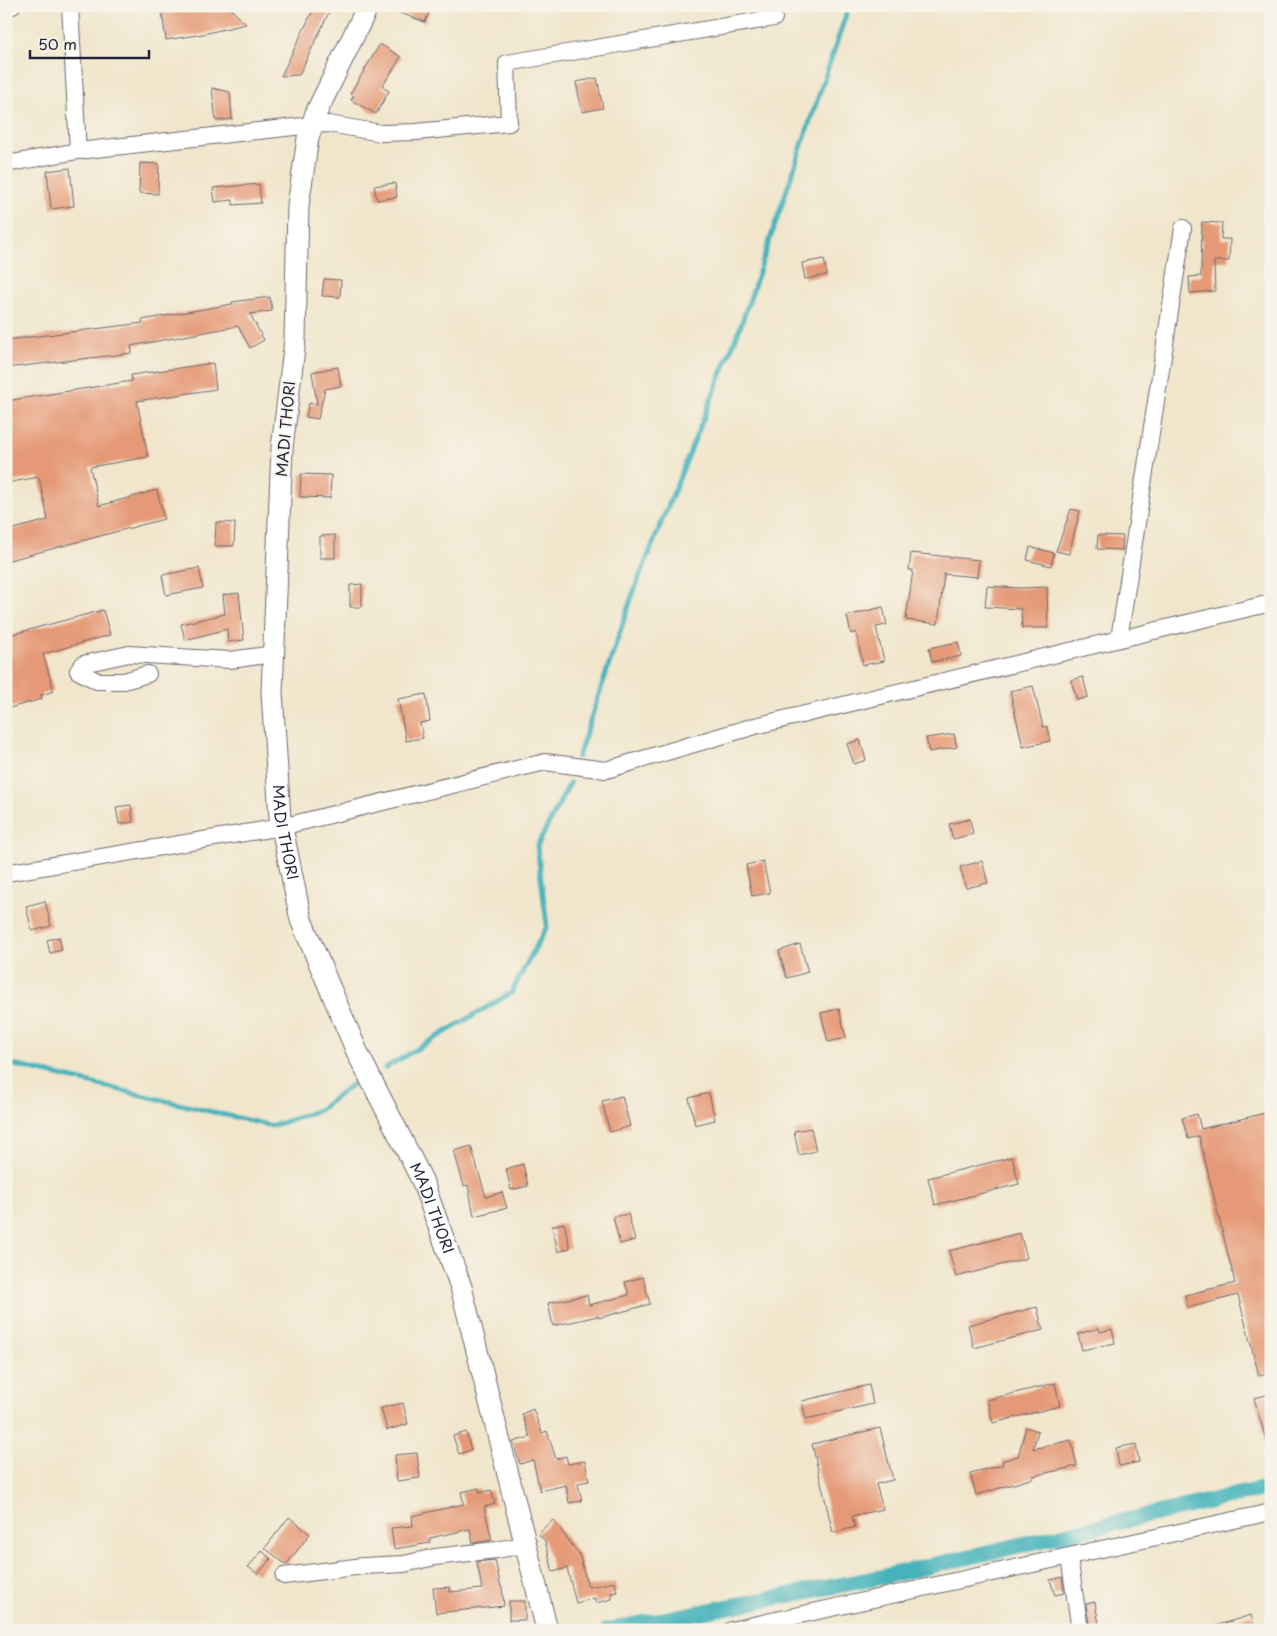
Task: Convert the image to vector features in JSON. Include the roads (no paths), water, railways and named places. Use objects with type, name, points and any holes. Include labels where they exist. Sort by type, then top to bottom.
[{"type":"main road","name":"MADI THORI","points":[[368,6],[316,113],[308,138],[298,206],[295,340],[282,448],[272,692],[281,827],[301,920],[358,1054],[422,1180],[461,1287],[524,1545],[546,1626]]},
{"type":"street","points":[[6,7],[12,6]]},
{"type":"street","points":[[70,6],[78,152]]},
{"type":"street","points":[[6,164],[78,152],[312,125],[329,124],[381,133],[416,132],[509,123],[506,64],[774,18]]},
{"type":"street","points":[[1119,639],[1183,228]]},
{"type":"street","points":[[6,873],[281,827],[545,762],[606,770],[755,726],[1271,603]]},
{"type":"street","points":[[148,674],[124,681],[97,681],[78,671],[83,664],[128,654],[230,660],[274,654]]},
{"type":"street","points":[[731,1630],[1271,1512]]},
{"type":"street","points":[[284,1576],[364,1566],[404,1564],[524,1545]]},
{"type":"street","points":[[1069,1557],[1080,1630]]},
{"type":"waterway","points":[[578,757],[633,593],[741,325],[849,6]]},
{"type":"waterway","points":[[385,1068],[511,993],[547,926],[537,846],[570,783]]},
{"type":"waterway","points":[[6,1063],[272,1126],[319,1110],[358,1080]]},
{"type":"waterway","points":[[608,1630],[882,1577],[1271,1487]]}]
